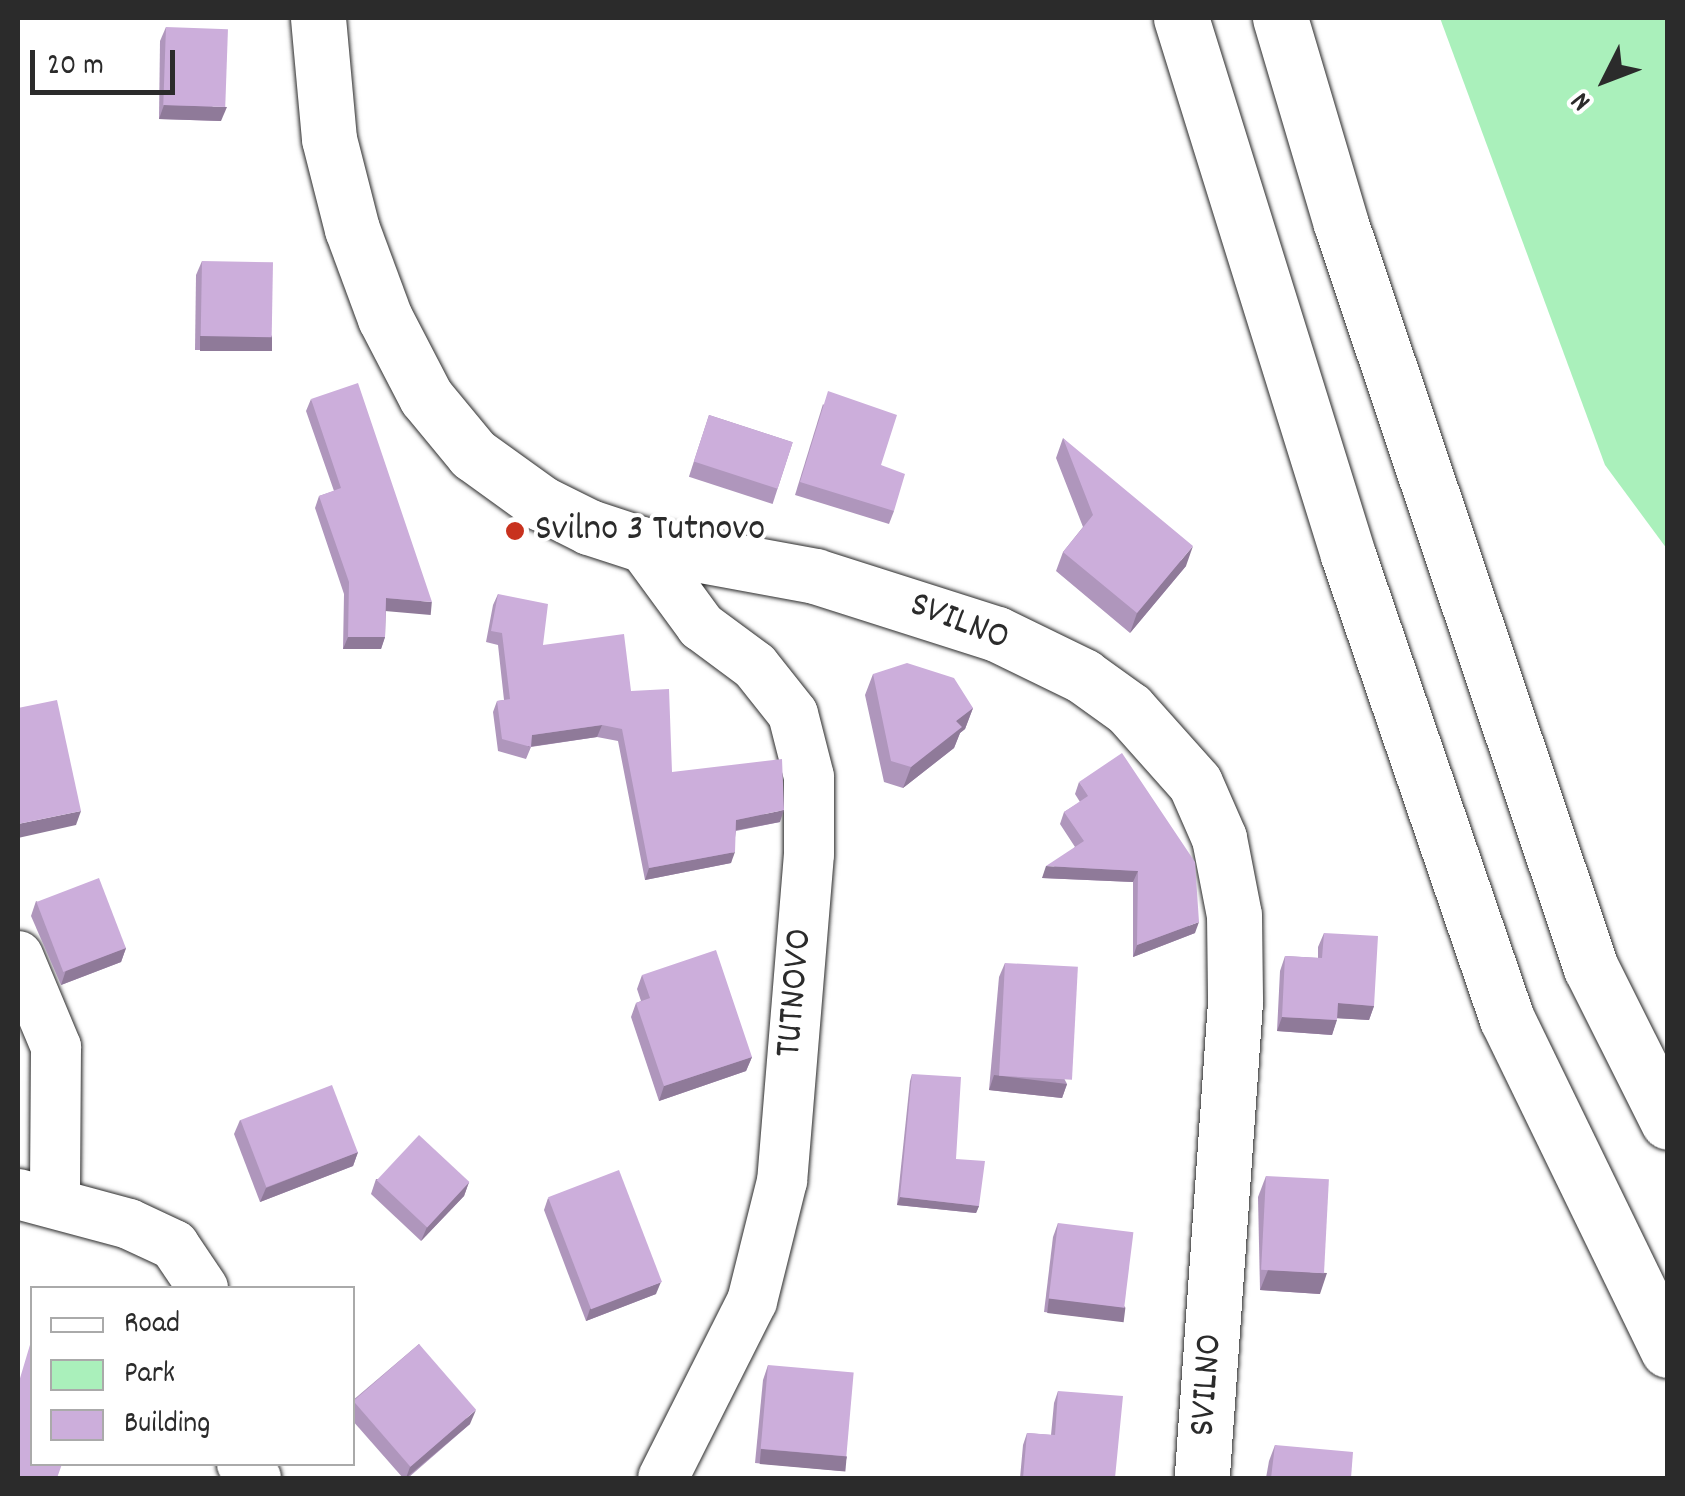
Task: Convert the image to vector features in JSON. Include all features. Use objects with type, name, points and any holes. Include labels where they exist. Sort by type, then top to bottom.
[{"type":"main road","name":"SVILNO","points":[[318,18],[329,139],[352,229],[385,318],[426,398],[473,454],[507,482],[589,526],[641,544],[814,576],[998,634],[1082,676],[1129,710],[1194,783],[1219,838],[1234,915],[1235,1002],[1202,1478]]},
{"type":"main road","points":[[1181,18],[1348,555],[1507,1020],[1668,1350]]},
{"type":"main road","points":[[1280,18],[1341,224],[1592,968],[1668,1122]]},
{"type":"street","name":"TUTNOVO","points":[[641,544],[702,626],[756,666],[793,714],[808,777],[809,854],[782,1181],[752,1301],[663,1478]]},
{"type":"street","points":[[18,956],[56,1046],[36,1197],[174,1245],[202,1286]]},
{"type":"green space","points":[[1440,18],[1667,18],[1667,549],[1605,465]]},
{"type":"building","points":[[166,27],[228,29],[225,107],[163,105]]},
{"type":"building","points":[[202,261],[273,262],[272,337],[201,336]]},
{"type":"building","points":[[358,383],[432,602],[386,598],[385,637],[348,637],[349,582],[319,496],[341,488],[311,399]]},
{"type":"building","points":[[828,391],[897,415],[881,465],[905,474],[894,511],[800,482]]},
{"type":"building","points":[[709,415],[793,442],[778,489],[694,462]]},
{"type":"building","points":[[1063,438],[1193,546],[1137,613],[1063,552],[1093,515]]},
{"type":"building","points":[[498,594],[548,604],[543,645],[624,634],[631,691],[669,689],[672,772],[782,759],[784,810],[736,820],[735,852],[649,868],[622,729],[602,725],[532,735],[531,747],[502,739],[497,701],[510,699],[502,633],[491,631]]},
{"type":"building","points":[[907,663],[954,678],[973,708],[956,721],[962,727],[911,767],[891,761],[873,674]]},
{"type":"building","points":[[57,700],[81,811],[18,824],[18,708]]},
{"type":"building","points":[[1122,753],[1195,862],[1199,922],[1137,945],[1138,871],[1046,866],[1084,841],[1064,812],[1088,796],[1079,782]]},
{"type":"building","points":[[99,878],[126,948],[63,972],[36,902]]},
{"type":"building","points":[[1324,933],[1378,936],[1374,1006],[1338,1003],[1337,1020],[1282,1017],[1285,956],[1322,958]]},
{"type":"building","points":[[716,950],[752,1057],[664,1086],[636,1003],[650,998],[642,975]]},
{"type":"building","points":[[1005,963],[1078,967],[1072,1080],[999,1076]]},
{"type":"building","points":[[912,1074],[961,1077],[956,1159],[985,1161],[979,1206],[900,1197]]},
{"type":"building","points":[[332,1085],[358,1152],[266,1187],[241,1120]]},
{"type":"building","points":[[419,1135],[469,1182],[427,1227],[377,1180]]},
{"type":"building","points":[[619,1170],[662,1282],[591,1309],[548,1197]]},
{"type":"building","points":[[1266,1176],[1329,1179],[1324,1273],[1261,1270]]},
{"type":"building","points":[[1058,1223],[1133,1232],[1124,1308],[1049,1298]]},
{"type":"building","points":[[419,1344],[476,1410],[410,1467],[355,1400]]},
{"type":"building","points":[[30,1345],[30,1466],[61,1466],[57,1478],[18,1478],[18,1385]]},
{"type":"building","points":[[768,1365],[854,1372],[846,1456],[761,1449]]},
{"type":"building","points":[[1058,1391],[1123,1396],[1115,1478],[1023,1478],[1027,1433],[1055,1435]]},
{"type":"building","points":[[1275,1445],[1353,1452],[1351,1478],[1271,1478]]},
{"type":"place","name":"Svilno 3 Tutnovo","points":[[515,531]]}]
